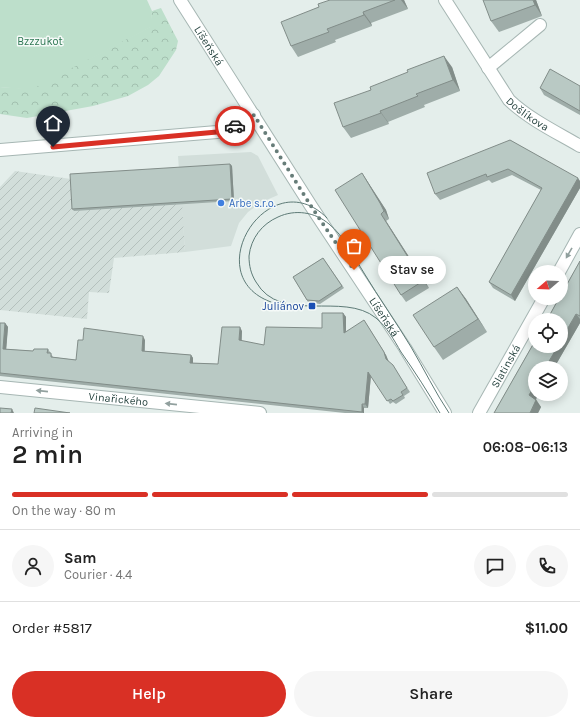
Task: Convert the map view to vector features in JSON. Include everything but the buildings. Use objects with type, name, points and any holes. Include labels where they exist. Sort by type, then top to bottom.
[{"type":"street","name":"Líšeňská","points":[[180,0],[311,206],[405,348],[445,413]]},
{"type":"street","name":"Došlíkova","points":[[444,0],[509,100],[518,108],[580,146]]},
{"type":"street","points":[[488,68],[540,25]]},
{"type":"street","points":[[0,150],[217,132],[233,127],[254,115]]},
{"type":"street","points":[[563,265],[580,234]]},
{"type":"street","name":"Slatinská","points":[[479,413],[540,305]]},
{"type":"street","name":"Vinařického","points":[[0,387],[260,413]]},
{"type":"shaded area","name":"Arbe s.r.o.","points":[[251,152],[258,156],[278,195],[262,202],[248,212],[239,223],[231,246],[185,252],[178,156]]},
{"type":"shaded area","points":[[180,170],[185,252],[114,258],[109,293],[89,292],[87,319],[0,310],[0,187],[15,171],[71,179]]},
{"type":"green space","name":"Bzzzukot","points":[[0,0],[147,0],[152,11],[151,27],[32,90],[0,87]]},
{"type":"green space","points":[[161,8],[178,41],[176,50],[159,76],[148,85],[128,96],[93,106],[27,118],[0,114],[0,87],[32,89],[150,27],[152,11]]},
{"type":"tram line","points":[[271,302],[250,288],[240,269],[241,248],[250,228],[264,212],[284,203],[305,204],[327,218]]},
{"type":"tram line","points":[[440,413],[384,325],[376,318],[362,310],[347,307],[296,305],[281,302],[267,295],[254,279],[249,260],[252,243],[262,228],[272,220],[291,213],[311,214],[329,224],[339,234],[348,247],[416,355],[449,413]]},
{"type":"way so far","points":[[235,126],[254,115],[311,206],[354,270]]},
{"type":"place","name":"Arbe s.r.o.","points":[[221,203]]},
{"type":"place","name":"Stav se","points":[[354,270]]},
{"type":"place","name":"Juliánov","points":[[312,306]]},
{"type":"route","points":[[53,147],[217,132],[235,126]]}]
